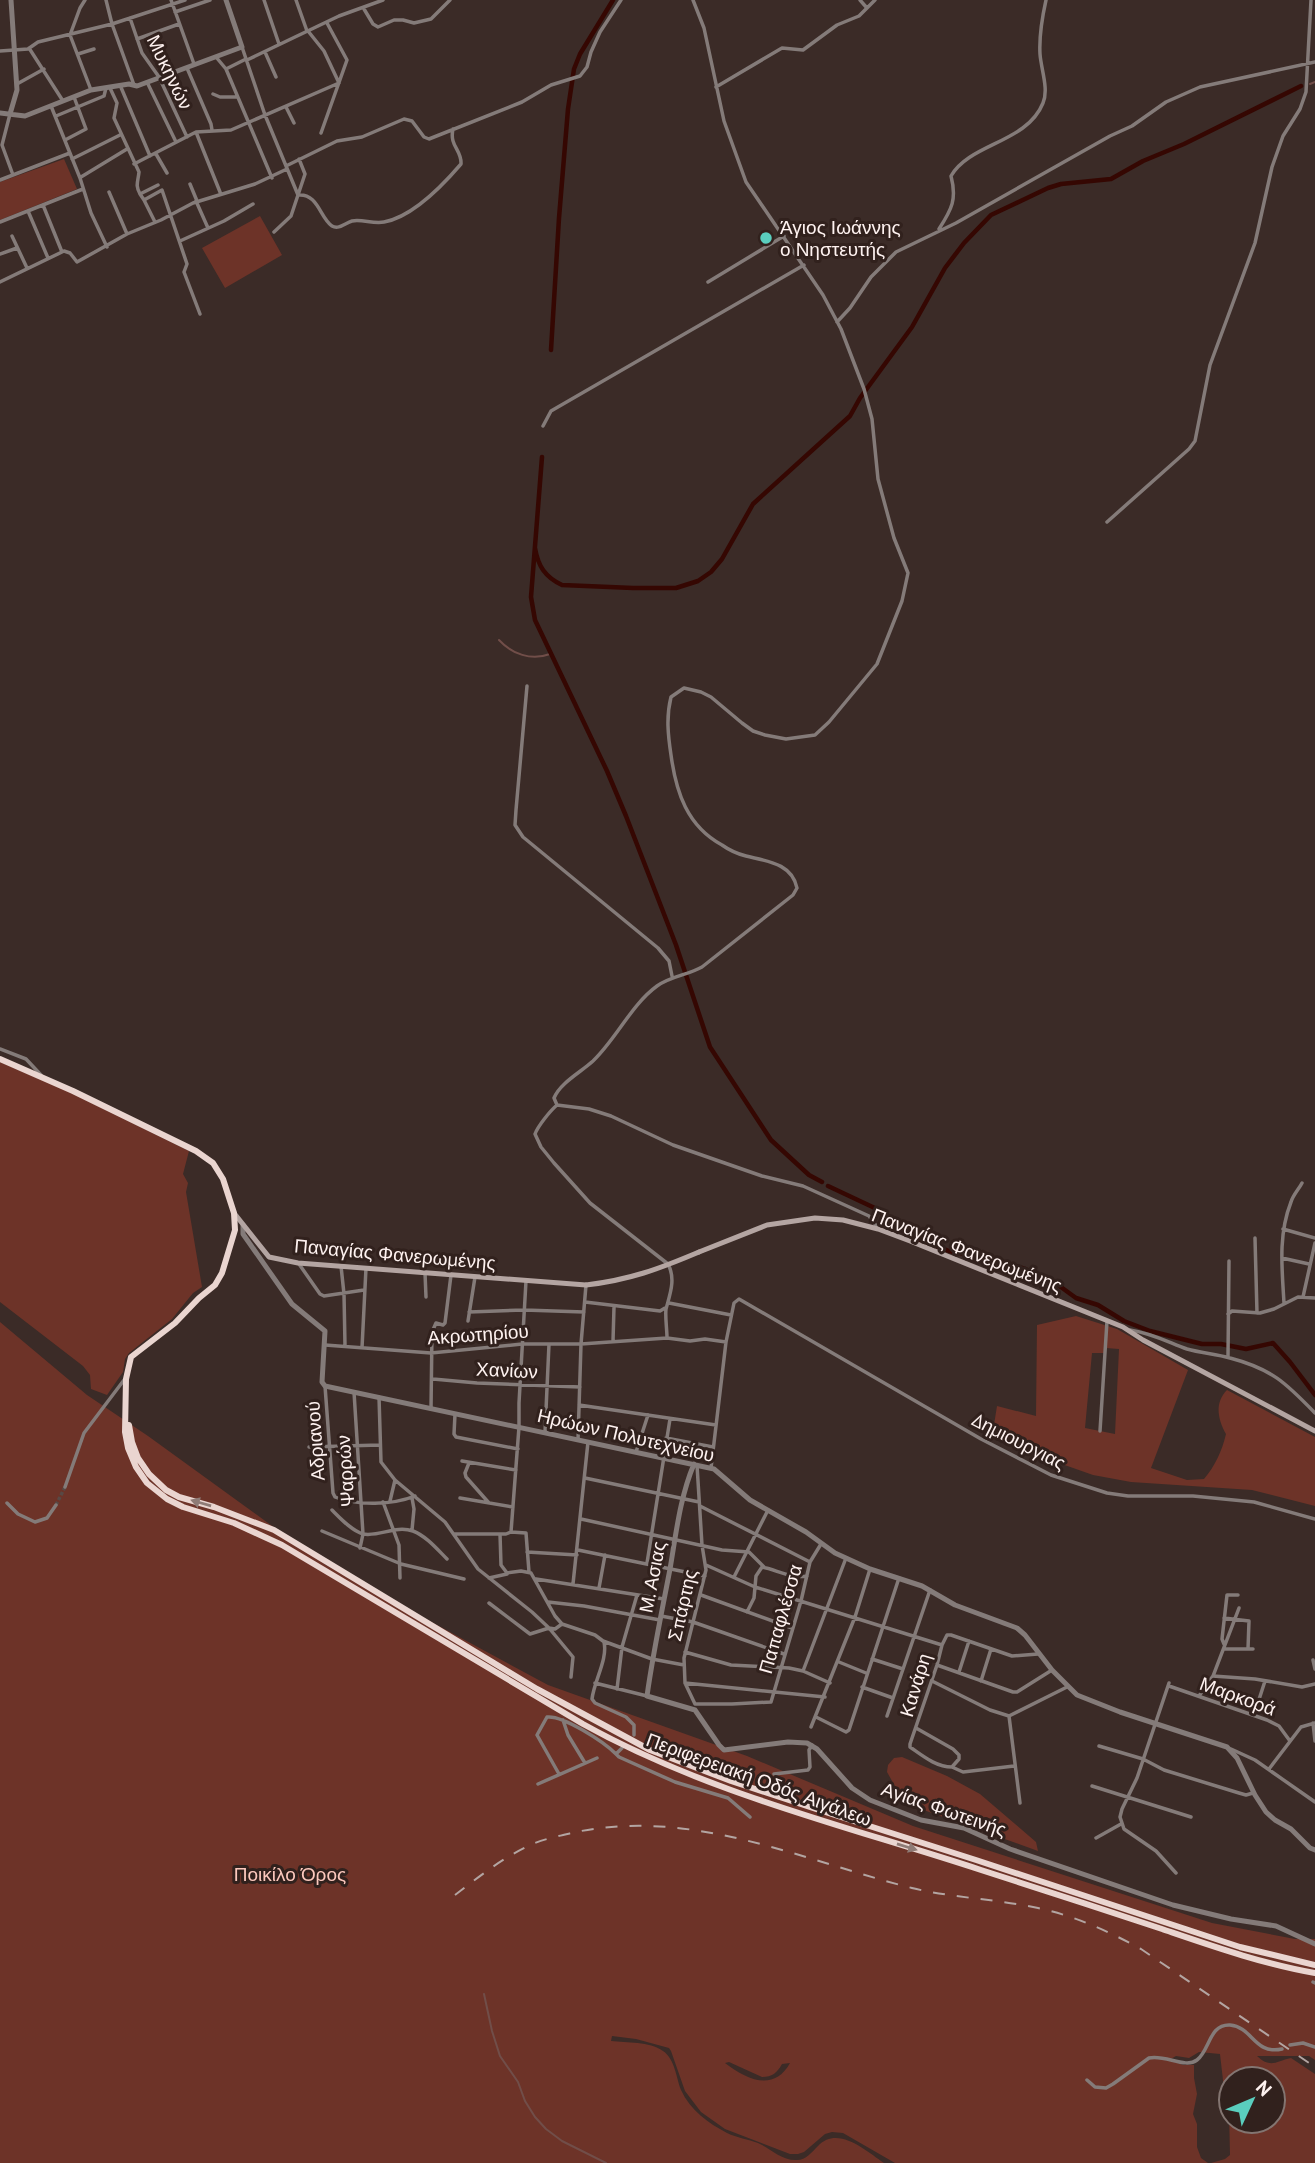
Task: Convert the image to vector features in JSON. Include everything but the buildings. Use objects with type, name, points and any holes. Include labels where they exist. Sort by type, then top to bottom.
[{"type":"highway","name":"Περιφερειακή Οδός Αιγάλεω","points":[[0,1059],[99,1103],[208,1158],[223,1179],[234,1213],[235,1230],[219,1279],[175,1323],[136,1352],[128,1363],[125,1432],[131,1458],[147,1483],[167,1499],[183,1507],[234,1523],[292,1551],[524,1690],[633,1750],[677,1770],[870,1836],[977,1868],[1210,1945],[1315,1973]]},
{"type":"highway","name":"Περιφερειακή Οδός Αιγάλεω","points":[[126,1415],[138,1458],[149,1474],[166,1490],[274,1530],[537,1689],[636,1743],[758,1790],[1240,1947],[1315,1965]]},
{"type":"main road","name":"Παναγίας Φανερωμένης","points":[[234,1213],[269,1257],[298,1263],[586,1285],[645,1274],[767,1225],[828,1218],[878,1229],[1125,1328],[1315,1431]]},
{"type":"street","points":[[11,0],[17,84],[15,103],[1,142],[13,175]]},
{"type":"street","points":[[85,0],[70,35],[91,90]]},
{"type":"street","points":[[106,0],[134,85]]},
{"type":"street","points":[[0,51],[29,48],[38,42],[112,24],[172,2],[185,0]]},
{"type":"street","points":[[175,12],[210,0]]},
{"type":"street","points":[[226,0],[265,115],[298,195]]},
{"type":"street","points":[[264,0],[279,45]]},
{"type":"street","points":[[296,0],[308,31],[324,51],[339,83]]},
{"type":"street","points":[[226,69],[327,22],[383,0]]},
{"type":"street","points":[[362,8],[378,27],[400,20],[419,23],[434,17],[450,0]]},
{"type":"street","points":[[0,282],[62,251],[68,251],[77,262],[127,234],[197,201],[272,178],[299,159],[333,142],[362,137],[405,119],[412,121],[427,139],[527,100],[545,88],[580,76],[587,67],[600,32],[621,0]]},
{"type":"street","points":[[557,1105],[554,1098],[558,1091],[593,1061],[646,996],[672,977],[689,974],[702,967],[793,895],[797,888],[795,880],[774,861],[740,854],[720,844],[703,831],[688,814],[679,797],[672,764],[667,722],[671,697],[684,688],[690,688],[711,697],[753,731],[774,738],[815,735],[877,664],[906,589],[908,573],[894,538],[878,479],[873,419],[864,389],[837,322],[804,265],[746,182],[724,121],[704,28],[693,0]]},
{"type":"street","points":[[860,0],[867,8]]},
{"type":"street","points":[[716,87],[782,48],[803,50],[833,27],[855,18],[875,0]]},
{"type":"street","points":[[937,231],[955,197],[951,176],[954,171],[976,154],[1022,129],[1037,115],[1045,100],[1040,35],[1046,0]]},
{"type":"street","points":[[1107,522],[1191,448],[1195,441],[1210,365],[1255,243],[1272,167],[1283,136],[1306,92],[1311,0]]},
{"type":"street","points":[[172,2],[212,130]]},
{"type":"street","name":"Μυκηνών","points":[[130,18],[142,53],[159,77],[187,137]]},
{"type":"street","points":[[321,133],[347,59],[327,22]]},
{"type":"street","points":[[137,38],[179,24]]},
{"type":"street","points":[[0,113],[25,116],[91,90],[129,83],[137,86],[242,47]]},
{"type":"street","points":[[29,48],[63,101]]},
{"type":"street","points":[[78,54],[94,49]]},
{"type":"street","points":[[265,52],[276,77]]},
{"type":"street","points":[[216,57],[226,69],[272,178]]},
{"type":"street","points":[[837,322],[889,257],[904,246],[967,217],[1110,135],[1132,126],[1172,98],[1206,85],[1315,62]]},
{"type":"street","points":[[17,84],[44,69]]},
{"type":"street","points":[[147,82],[176,142]]},
{"type":"street","points":[[134,164],[196,132],[232,130],[339,83]]},
{"type":"street","points":[[120,85],[150,156]]},
{"type":"street","points":[[55,116],[104,96],[107,88]]},
{"type":"street","points":[[107,88],[116,100],[114,118],[120,135],[139,172],[136,184],[155,222]]},
{"type":"street","points":[[213,94],[220,97],[238,97]]},
{"type":"street","points":[[65,140],[86,131],[74,97]]},
{"type":"street","points":[[51,106],[91,213],[107,247]]},
{"type":"street","points":[[286,107],[294,123]]},
{"type":"street","points":[[298,195],[311,197],[334,227],[353,221],[384,223],[404,216],[461,164],[461,158],[452,142],[454,128]]},
{"type":"street","points":[[196,132],[220,193]]},
{"type":"street","points":[[72,159],[120,135]]},
{"type":"street","points":[[80,178],[127,149]]},
{"type":"street","points":[[0,180],[70,153]]},
{"type":"street","points":[[156,153],[167,173]]},
{"type":"street","points":[[274,232],[290,216],[298,195],[305,174],[299,159]]},
{"type":"street","points":[[190,184],[208,228]]},
{"type":"street","points":[[140,194],[158,185]]},
{"type":"street","points":[[0,222],[83,189]]},
{"type":"street","points":[[144,200],[162,190],[187,264],[184,272],[200,314]]},
{"type":"street","points":[[109,192],[127,234]]},
{"type":"street","points":[[179,241],[253,204]]},
{"type":"street","points":[[43,205],[62,251]]},
{"type":"street","points":[[28,211],[48,258]]},
{"type":"street","points":[[12,236],[27,268]]},
{"type":"street","points":[[708,282],[784,236]]},
{"type":"street","points":[[0,254],[17,248]]},
{"type":"street","points":[[543,426],[551,411],[804,265]]},
{"type":"street","points":[[527,686],[516,810],[517,829],[658,948],[668,961],[672,977]]},
{"type":"street","points":[[0,1049],[26,1059],[43,1077]]},
{"type":"street","points":[[667,1338],[672,1273],[668,1264],[590,1203],[538,1141],[535,1134],[538,1127],[557,1105],[589,1109],[611,1116],[673,1145],[762,1176],[803,1186],[869,1216],[878,1229]]},
{"type":"street","points":[[1284,1303],[1283,1229],[1290,1203],[1302,1183]]},
{"type":"street","points":[[243,1224],[243,1234],[292,1304],[325,1331],[322,1382],[325,1386]]},
{"type":"street","points":[[1283,1229],[1315,1241],[1303,1297]]},
{"type":"street","points":[[1255,1238],[1257,1313]]},
{"type":"street","points":[[1282,1258],[1309,1264]]},
{"type":"street","points":[[1228,1357],[1229,1261]]},
{"type":"street","points":[[298,1263],[320,1294],[327,1296],[364,1290]]},
{"type":"street","points":[[341,1266],[345,1346]]},
{"type":"street","points":[[362,1348],[366,1268]]},
{"type":"street","points":[[425,1273],[426,1297]]},
{"type":"street","points":[[431,1409],[432,1332],[435,1325],[445,1323],[451,1275]]},
{"type":"street","points":[[468,1321],[475,1277]]},
{"type":"street","points":[[511,1532],[526,1281]]},
{"type":"street","points":[[578,1440],[586,1285]]},
{"type":"street","points":[[1228,1314],[1233,1311],[1257,1313],[1274,1309],[1298,1297],[1314,1297]]},
{"type":"street","name":"Δημιουργιας","points":[[731,1315],[734,1303],[739,1298],[981,1439],[1051,1475],[1107,1493],[1128,1496],[1193,1496],[1254,1502],[1315,1519]]},
{"type":"street","points":[[585,1302],[660,1311],[668,1306],[731,1315],[711,1468]]},
{"type":"street","points":[[613,1341],[614,1307]]},
{"type":"street","points":[[469,1312],[584,1312]]},
{"type":"street","points":[[1100,1431],[1107,1321]]},
{"type":"street","points":[[1125,1328],[1157,1336],[1187,1349],[1228,1357],[1255,1366],[1284,1382],[1315,1413]]},
{"type":"street","name":"Ακρωτηρίου","points":[[325,1345],[431,1353],[522,1344],[581,1345],[667,1338],[726,1342]]},
{"type":"street","name":"Ακρωτηρίου","points":[[545,1433],[549,1344]]},
{"type":"street","points":[[65,1487],[84,1433],[126,1379]]},
{"type":"street","name":"Χανίων","points":[[433,1379],[580,1387]]},
{"type":"street","name":"Ηρώων Πολυτεχνείου","points":[[325,1386],[711,1468],[750,1500],[814,1536],[846,1559],[930,1590],[954,1605],[1017,1628],[1067,1687],[1084,1699],[1246,1755],[1315,1802]]},
{"type":"street","name":"Αδριανού","points":[[325,1386],[333,1493],[339,1499],[362,1502]]},
{"type":"street","name":"Ψαρρών","points":[[354,1392],[362,1502],[363,1534],[360,1548]]},
{"type":"street","points":[[379,1397],[381,1462],[395,1480],[444,1522],[474,1565],[549,1628],[573,1657],[571,1677]]},
{"type":"street","points":[[579,1405],[716,1426]]},
{"type":"street","points":[[455,1414],[456,1437],[518,1448]]},
{"type":"street","points":[[636,1452],[648,1415]]},
{"type":"street","points":[[647,1563],[670,1419]]},
{"type":"street","points":[[666,1438],[714,1447]]},
{"type":"street","points":[[573,1584],[588,1442]]},
{"type":"street","points":[[309,1447],[380,1445]]},
{"type":"street","points":[[462,1461],[516,1470]]},
{"type":"street","points":[[469,1463],[466,1477],[489,1504]]},
{"type":"street","name":"Μ. Ασιας","points":[[647,1696],[683,1500],[695,1464]]},
{"type":"street","name":"Σπάρτης","points":[[695,1464],[706,1565],[701,1595],[685,1652],[685,1683],[693,1702],[699,1705],[768,1703]]},
{"type":"street","points":[[585,1478],[699,1504],[810,1562]]},
{"type":"street","points":[[390,1501],[395,1480]]},
{"type":"street","points":[[362,1502],[413,1497]]},
{"type":"street","points":[[412,1531],[413,1497]]},
{"type":"street","points":[[460,1498],[514,1507]]},
{"type":"street","points":[[383,1502],[399,1545],[400,1578]]},
{"type":"street","points":[[7,1503],[18,1514],[35,1522],[47,1518],[56,1506]]},
{"type":"street","points":[[332,1510],[363,1534],[392,1529],[412,1531],[427,1540],[447,1559]]},
{"type":"street","points":[[734,1577],[768,1510]]},
{"type":"street","points":[[580,1519],[752,1554],[764,1567],[792,1577],[807,1576]]},
{"type":"street","points":[[322,1531],[401,1563],[464,1579]]},
{"type":"street","points":[[454,1534],[526,1533],[529,1572],[536,1579],[562,1624],[652,1659],[684,1665]]},
{"type":"street","points":[[500,1534],[501,1565],[507,1573]]},
{"type":"street","name":"Παπαφλέσσα","points":[[768,1703],[772,1700],[810,1562],[821,1543]]},
{"type":"street","points":[[527,1552],[605,1555],[705,1576]]},
{"type":"street","points":[[599,1588],[605,1555]]},
{"type":"street","points":[[803,1671],[846,1559]]},
{"type":"street","points":[[706,1565],[755,1587],[942,1645]]},
{"type":"street","points":[[747,1612],[754,1598],[756,1576],[764,1567]]},
{"type":"street","points":[[811,1727],[839,1662],[870,1569]]},
{"type":"street","points":[[489,1578],[507,1573],[529,1572]]},
{"type":"street","points":[[816,1717],[848,1731],[899,1578]]},
{"type":"street","points":[[536,1579],[664,1599]]},
{"type":"street","points":[[887,1716],[930,1590]]},
{"type":"street","points":[[617,1689],[622,1647],[636,1595]]},
{"type":"street","points":[[701,1595],[792,1628]]},
{"type":"street","points":[[1224,1647],[1222,1639],[1227,1595],[1238,1595]]},
{"type":"street","points":[[548,1602],[693,1622],[784,1654]]},
{"type":"street","points":[[489,1604],[530,1634],[549,1628],[555,1629],[562,1624]]},
{"type":"street","points":[[1199,1696],[1213,1676],[1240,1608]]},
{"type":"street","points":[[1224,1618],[1249,1621],[1251,1649],[1224,1647]]},
{"type":"street","name":"Κανάρη","points":[[952,1767],[937,1765],[911,1747],[942,1645],[947,1636],[951,1635],[969,1641]]},
{"type":"street","points":[[603,1641],[604,1652],[594,1683],[593,1702],[630,1720],[634,1725],[634,1735]]},
{"type":"street","points":[[959,1672],[969,1641],[1012,1656],[1038,1654]]},
{"type":"street","points":[[981,1681],[991,1649]]},
{"type":"street","points":[[685,1652],[732,1665],[803,1671],[830,1683]]},
{"type":"street","points":[[872,1659],[903,1669]]},
{"type":"street","points":[[1313,1660],[1315,1669]]},
{"type":"street","points":[[839,1662],[867,1673]]},
{"type":"street","points":[[937,1665],[1017,1692],[1052,1670]]},
{"type":"street","points":[[1213,1676],[1302,1687],[1315,1684]]},
{"type":"street","points":[[932,1681],[976,1704],[1009,1717],[1067,1687]]},
{"type":"street","points":[[1254,1715],[1265,1681]]},
{"type":"street","points":[[594,1683],[695,1710],[724,1750],[797,1741],[812,1745],[809,1750],[810,1769],[774,1774]]},
{"type":"street","points":[[685,1683],[825,1698]]},
{"type":"street","name":"Μαρκορά","points":[[1155,1723],[1169,1684],[1279,1726],[1290,1741]]},
{"type":"street","points":[[862,1687],[893,1698]]},
{"type":"street","points":[[559,1774],[537,1735],[547,1717],[554,1716],[564,1720],[608,1746],[624,1760],[675,1782],[727,1798],[751,1817]]},
{"type":"street","points":[[1009,1717],[1020,1803]]},
{"type":"street","points":[[564,1720],[568,1735],[584,1763]]},
{"type":"street","points":[[1155,1723],[1122,1808],[1121,1824],[1129,1834],[1156,1851],[1176,1873]]},
{"type":"street","points":[[1269,1769],[1301,1727],[1314,1723],[1315,1741]]},
{"type":"street","points":[[916,1728],[959,1755],[952,1767],[962,1772],[1015,1766]]},
{"type":"street","name":"Αγίας Φωτεινής","points":[[812,1745],[852,1788],[870,1800],[921,1820],[964,1828],[1010,1849],[1173,1905],[1231,1919],[1276,1926],[1315,1944]]},
{"type":"street","points":[[1099,1746],[1239,1793],[1253,1793]]},
{"type":"street","points":[[616,1754],[622,1748]]},
{"type":"street","points":[[1230,1749],[1266,1812],[1315,1850]]},
{"type":"street","points":[[538,1784],[597,1758]]},
{"type":"street","points":[[1092,1786],[1191,1817]]},
{"type":"street","points":[[1096,1838],[1121,1824]]},
{"type":"street","points":[[1087,2080],[1095,2087],[1106,2088],[1149,2058],[1157,2056],[1185,2063],[1195,2062],[1216,2029],[1222,2026],[1242,2029],[1263,2049],[1282,2049]]},
{"type":"street","points":[[1290,2045],[1303,2043],[1315,2047]]},
{"type":"green space","points":[[64,159],[77,189],[0,220],[0,182]]},
{"type":"green space","points":[[260,216],[282,255],[225,288],[202,248]]},
{"type":"green space","points":[[0,1062],[68,1091],[189,1151],[183,1174],[188,1183],[186,1192],[202,1287],[193,1293],[172,1319],[129,1353],[123,1372],[107,1395],[91,1389],[90,1375],[83,1366],[0,1302]]},
{"type":"green space","points":[[1076,1316],[1117,1329],[1188,1370],[1151,1468],[1187,1480],[1204,1479],[1218,1458],[1226,1434],[1221,1423],[1219,1406],[1227,1390],[1315,1437],[1315,1506],[1252,1490],[1131,1482],[1093,1475],[1042,1457],[993,1431],[997,1406],[1036,1416],[1037,1325]],"holes":[[[1106,1348],[1119,1349],[1115,1434],[1085,1428],[1092,1353],[1105,1353]]]},
{"type":"green space","name":"Ποικίλο Όρος","points":[[0,1322],[87,1395],[326,1565],[548,1685],[747,1756],[913,1826],[1212,1923],[1295,1939],[1315,1939],[1315,2060],[1309,2056],[1257,2056],[1270,2063],[1291,2058],[1315,2074],[1315,2163],[1211,2163],[1230,2155],[1230,2135],[1287,2135],[1287,2065],[1221,2065],[1220,2054],[1199,2052],[1189,2058],[1176,2056],[1169,2060],[1183,2065],[1194,2065],[1197,2094],[1193,2114],[1197,2124],[1197,2147],[1201,2158],[1208,2163],[895,2163],[843,2133],[825,2134],[804,2152],[790,2154],[725,2129],[701,2112],[685,2091],[669,2048],[612,2036],[611,2041],[645,2044],[667,2054],[689,2104],[706,2120],[727,2133],[758,2143],[792,2160],[806,2157],[826,2140],[843,2139],[884,2163],[0,2163]],"holes":[[[729,2062],[762,2077],[774,2074],[782,2064],[790,2063],[784,2072],[768,2080],[751,2078],[725,2063]]]},
{"type":"green space","points":[[902,1757],[947,1776],[980,1794],[1036,1842],[1038,1851],[918,1808],[896,1788],[887,1772],[888,1765],[894,1758]]},
{"type":"waterway","points":[[551,350],[559,218],[574,69],[580,54],[613,0]]},
{"type":"waterway","points":[[1310,84],[1315,82]]},
{"type":"waterway","points":[[535,548],[543,570],[562,585],[676,588],[698,581],[711,572],[722,559],[753,504],[850,416],[912,327],[945,268],[991,215],[1061,184],[1111,179],[1301,86]]},
{"type":"waterway","points":[[542,457],[531,597],[535,620],[626,816],[676,945],[710,1047],[771,1140],[809,1175],[822,1182]]},
{"type":"waterway","points":[[499,640],[522,655],[536,657],[550,654]]},
{"type":"waterway","points":[[828,1186],[879,1210],[904,1232],[923,1241],[949,1251],[997,1260],[1025,1269],[1054,1282],[1076,1298],[1098,1305],[1124,1321],[1150,1331],[1202,1344],[1221,1344],[1246,1349],[1273,1343],[1315,1395]]},
{"type":"waterway","points":[[484,1994],[500,2056],[518,2082],[535,2117],[562,2141],[606,2163]]},
{"type":"tunnel","points":[[56,1505],[65,1487]]},
{"type":"railway","points":[[455,1895],[494,1866],[535,1843],[576,1832],[620,1826],[663,1827],[747,1840],[912,1888],[1052,1911],[1104,1930],[1141,1949],[1315,2067]]},
{"type":"place","name":"Άγιος Ιωάννης ο Νηστευτής","points":[[766,238]]}]
